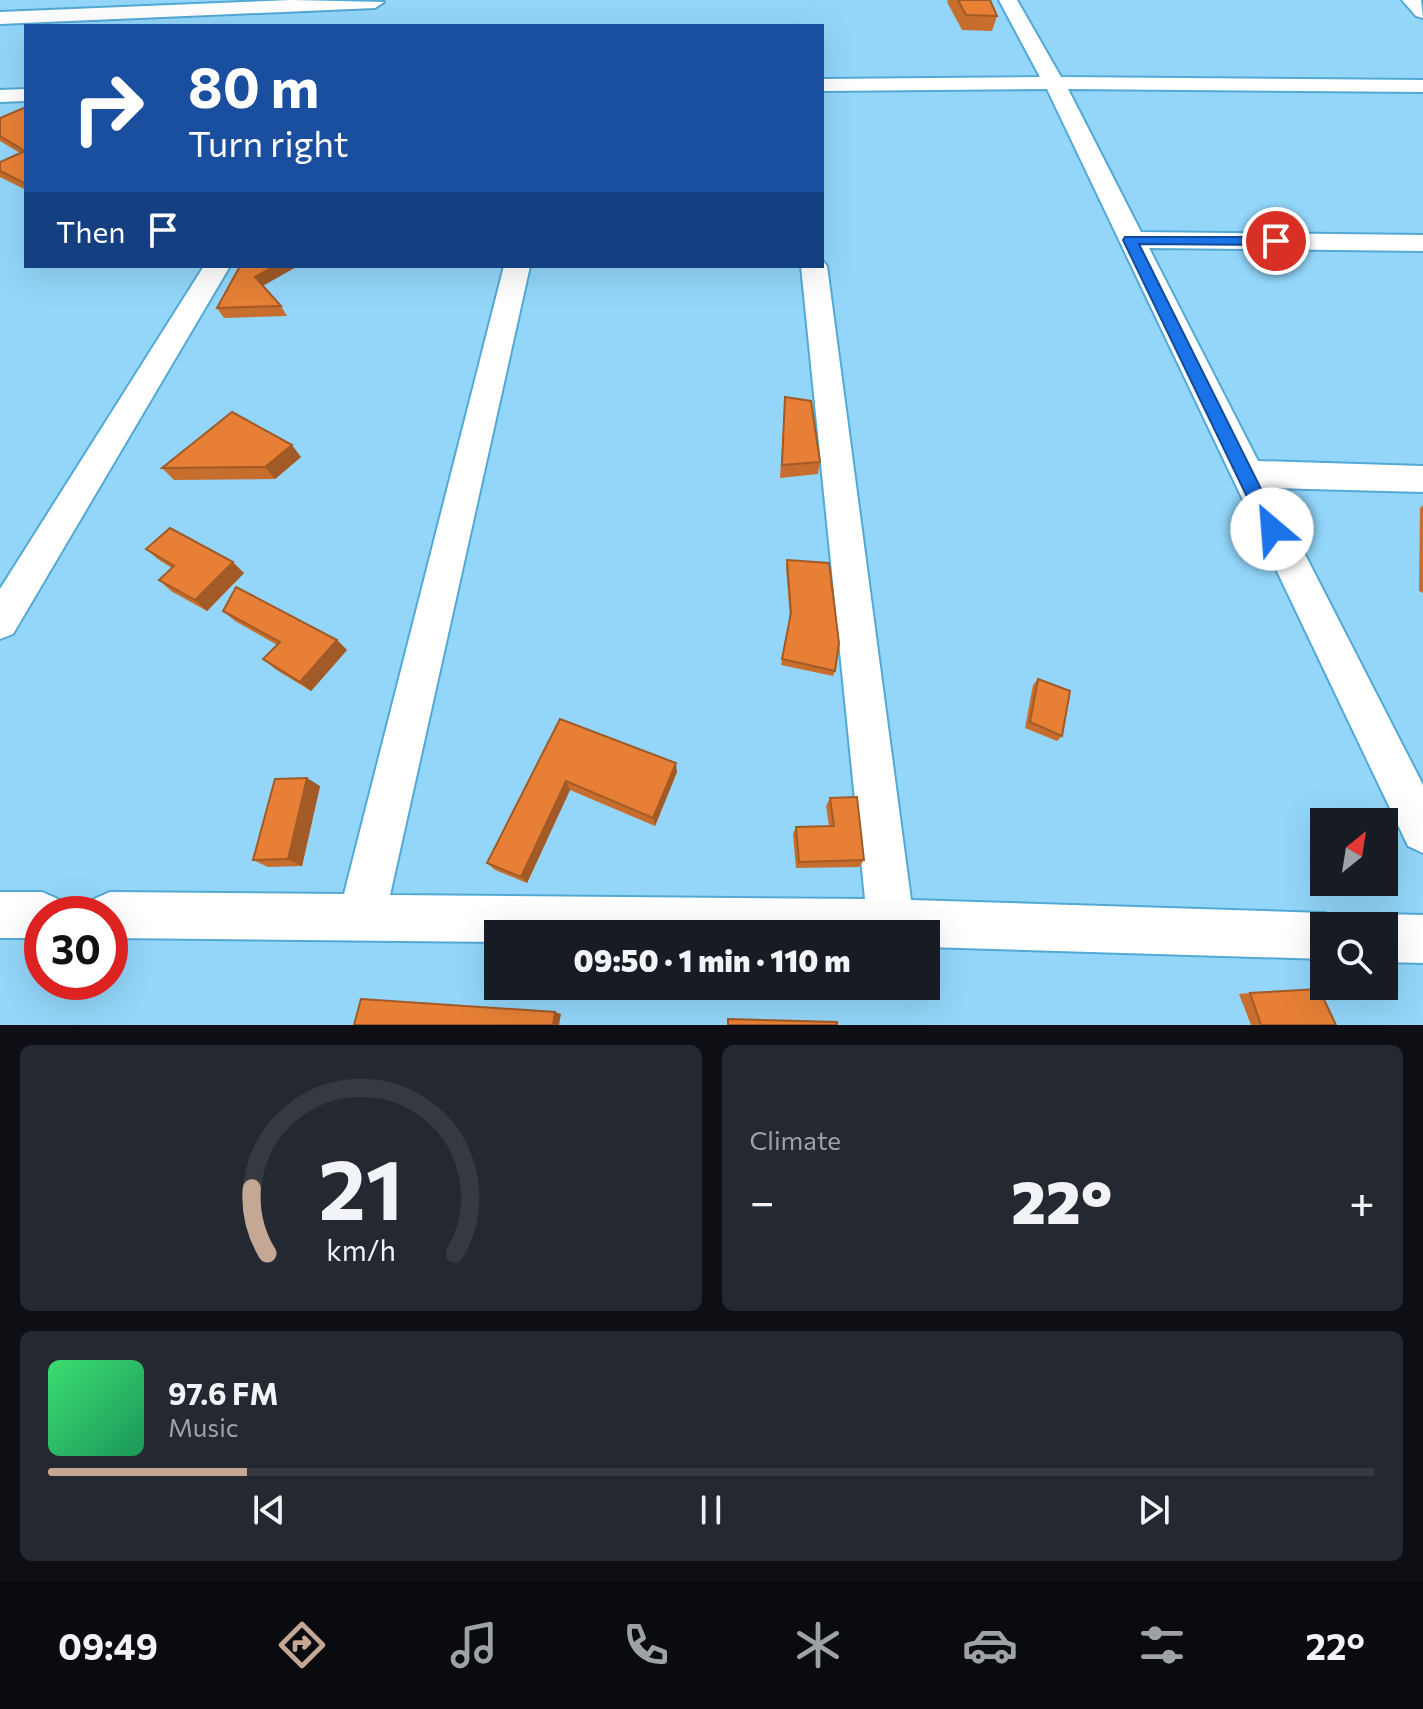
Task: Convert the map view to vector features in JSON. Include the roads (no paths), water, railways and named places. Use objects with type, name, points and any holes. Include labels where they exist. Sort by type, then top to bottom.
[{"type":"street","points":[[1008,0],[1054,83],[1244,474],[1423,831]]},
{"type":"street","points":[[1411,0],[1423,12]]},
{"type":"street","points":[[0,18],[376,1]]},
{"type":"street","points":[[362,24],[376,1]]},
{"type":"street","points":[[824,85],[1423,86]]},
{"type":"street","points":[[0,96],[24,95]]},
{"type":"street","points":[[1130,240],[1423,243]]},
{"type":"street","points":[[0,622],[216,268]]},
{"type":"street","points":[[362,915],[517,268]]},
{"type":"street","points":[[814,268],[891,920]]},
{"type":"street","points":[[1244,474],[1423,479]]},
{"type":"street","points":[[0,915],[24,915]]},
{"type":"street","points":[[128,915],[693,920]]},
{"type":"street","points":[[940,924],[1310,936]]},
{"type":"street","points":[[1398,938],[1423,939]]}]
